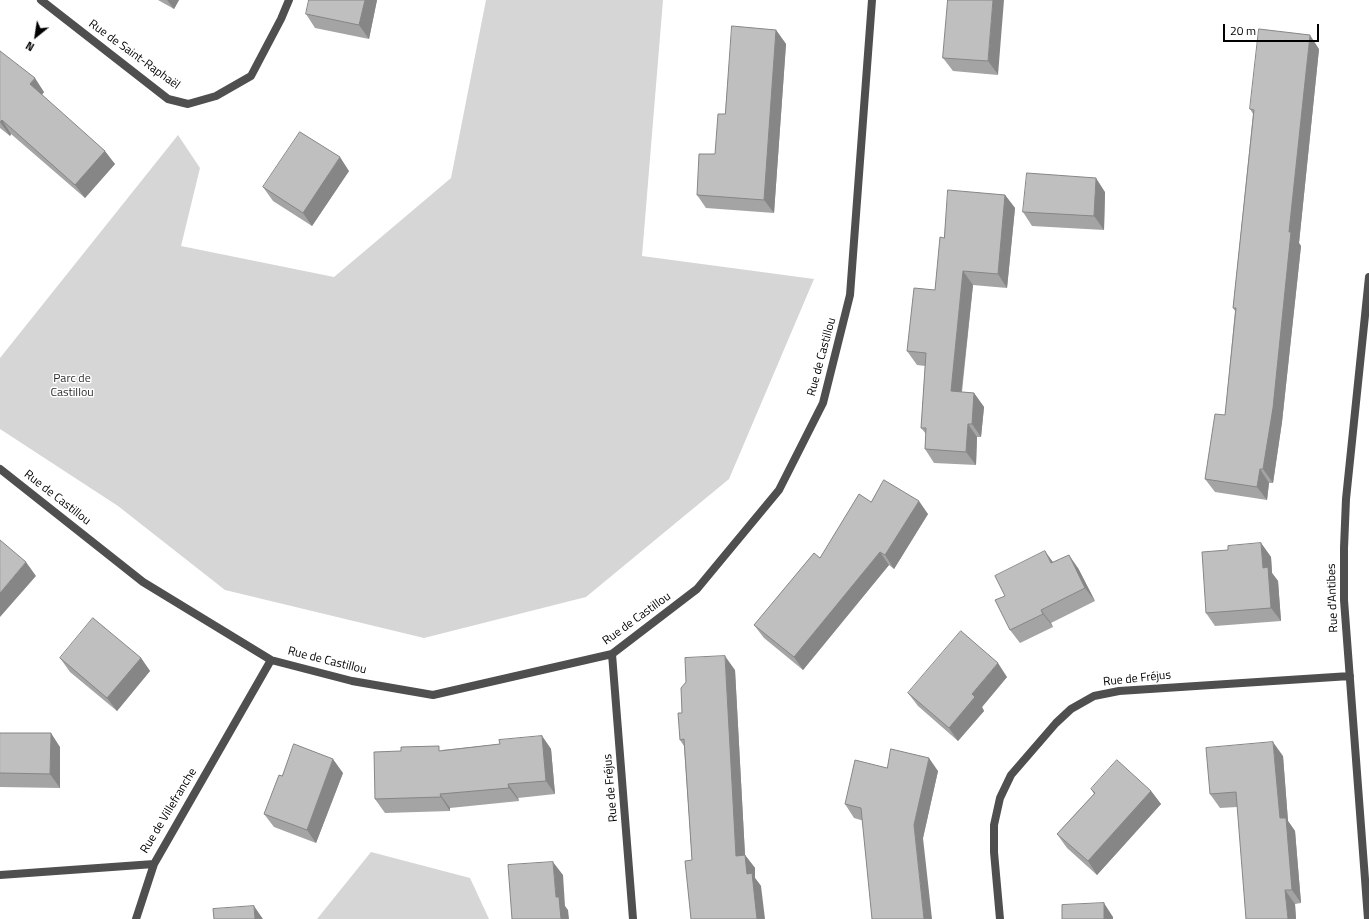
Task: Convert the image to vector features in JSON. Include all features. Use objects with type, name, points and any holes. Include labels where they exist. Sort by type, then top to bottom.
[{"type":"street","name":"Rue de Saint-Raphaël","points":[[41,0],[168,98],[188,104],[216,96],[251,76],[281,19],[289,0]]},
{"type":"street","name":"Rue de Castillou","points":[[0,469],[143,582],[271,660],[352,681],[433,695],[612,654],[697,589],[778,490],[822,403],[850,295],[872,0]]},
{"type":"street","name":"Rue d'Antibes","points":[[1368,919],[1344,600],[1344,548],[1346,499],[1369,277]]},
{"type":"street","name":"Rue de Fréjus","points":[[612,654],[634,919]]},
{"type":"street","name":"Rue de Villefranche","points":[[0,875],[154,864],[271,660]]},
{"type":"street","name":"Rue de Fréjus","points":[[1000,919],[994,852],[994,825],[1000,798],[1011,775],[1071,708],[1094,696],[1119,691],[1350,676]]},
{"type":"street","points":[[136,919],[154,864]]},
{"type":"green space","name":"Parc de Castillou","points":[[486,0],[663,0],[642,256],[814,279],[729,479],[586,597],[424,638],[225,590],[118,506],[0,429],[0,358],[178,135],[200,168],[181,246],[334,277],[451,178]]},
{"type":"green space","points":[[371,852],[470,878],[489,919],[317,919]]},
{"type":"building","points":[[309,0],[365,0],[359,25],[306,14]]},
{"type":"building","points":[[948,0],[993,0],[988,61],[943,58]]},
{"type":"building","points":[[732,26],[776,30],[764,200],[697,195],[699,154],[715,154],[718,114],[725,114]]},
{"type":"building","points":[[1259,29],[1310,35],[1289,232],[1291,232],[1273,408],[1263,469],[1260,469],[1257,487],[1205,479],[1215,414],[1225,415],[1236,308],[1233,308],[1254,110],[1250,109]]},
{"type":"building","points":[[0,51],[35,78],[30,84],[105,151],[75,185],[2,120],[0,122]]},
{"type":"building","points":[[300,132],[340,157],[303,213],[263,187]]},
{"type":"building","points":[[1027,173],[1096,178],[1094,216],[1023,212]]},
{"type":"building","points":[[948,190],[1005,195],[998,274],[963,271],[951,391],[974,393],[972,424],[968,424],[966,452],[925,449],[926,428],[921,428],[926,353],[907,351],[914,288],[935,290],[940,237],[944,238]]},
{"type":"building","points":[[884,480],[919,501],[885,555],[880,552],[794,657],[754,625],[814,553],[820,558],[859,494],[871,502]]},
{"type":"building","points":[[0,540],[26,562],[0,593]]},
{"type":"building","points":[[1261,543],[1263,568],[1268,567],[1271,608],[1206,613],[1202,552],[1228,550],[1228,546]]},
{"type":"building","points":[[1045,551],[1051,563],[1069,555],[1085,588],[1041,610],[1043,614],[1010,630],[995,600],[1005,596],[995,576]]},
{"type":"building","points":[[93,618],[141,658],[107,698],[60,658]]},
{"type":"building","points":[[961,631],[998,663],[972,694],[975,697],[949,728],[908,693]]},
{"type":"building","points":[[725,656],[736,856],[745,855],[747,874],[752,873],[757,919],[691,919],[685,861],[692,860],[684,739],[680,740],[678,713],[682,713],[681,688],[686,682],[685,658]]},
{"type":"building","points":[[0,733],[51,733],[50,774],[0,773]]},
{"type":"building","points":[[542,736],[546,781],[508,784],[509,788],[440,794],[441,797],[375,799],[374,752],[401,751],[401,747],[439,746],[439,751],[500,744],[499,740]]},
{"type":"building","points":[[1273,742],[1280,818],[1286,818],[1292,890],[1285,890],[1288,919],[1246,919],[1236,792],[1210,794],[1206,748]]},
{"type":"building","points":[[294,744],[333,759],[307,830],[264,814],[279,775],[282,776]]},
{"type":"building","points":[[891,749],[929,758],[914,825],[924,919],[872,919],[861,808],[845,804],[855,760],[887,768]]},
{"type":"building","points":[[1117,760],[1151,791],[1088,861],[1057,834],[1095,793],[1091,789]]},
{"type":"building","points":[[553,862],[556,897],[559,897],[561,919],[512,919],[508,865]]},
{"type":"building","points":[[1104,903],[1104,919],[1062,919],[1062,905]]},
{"type":"building","points":[[254,906],[255,919],[214,919],[213,909]]}]
